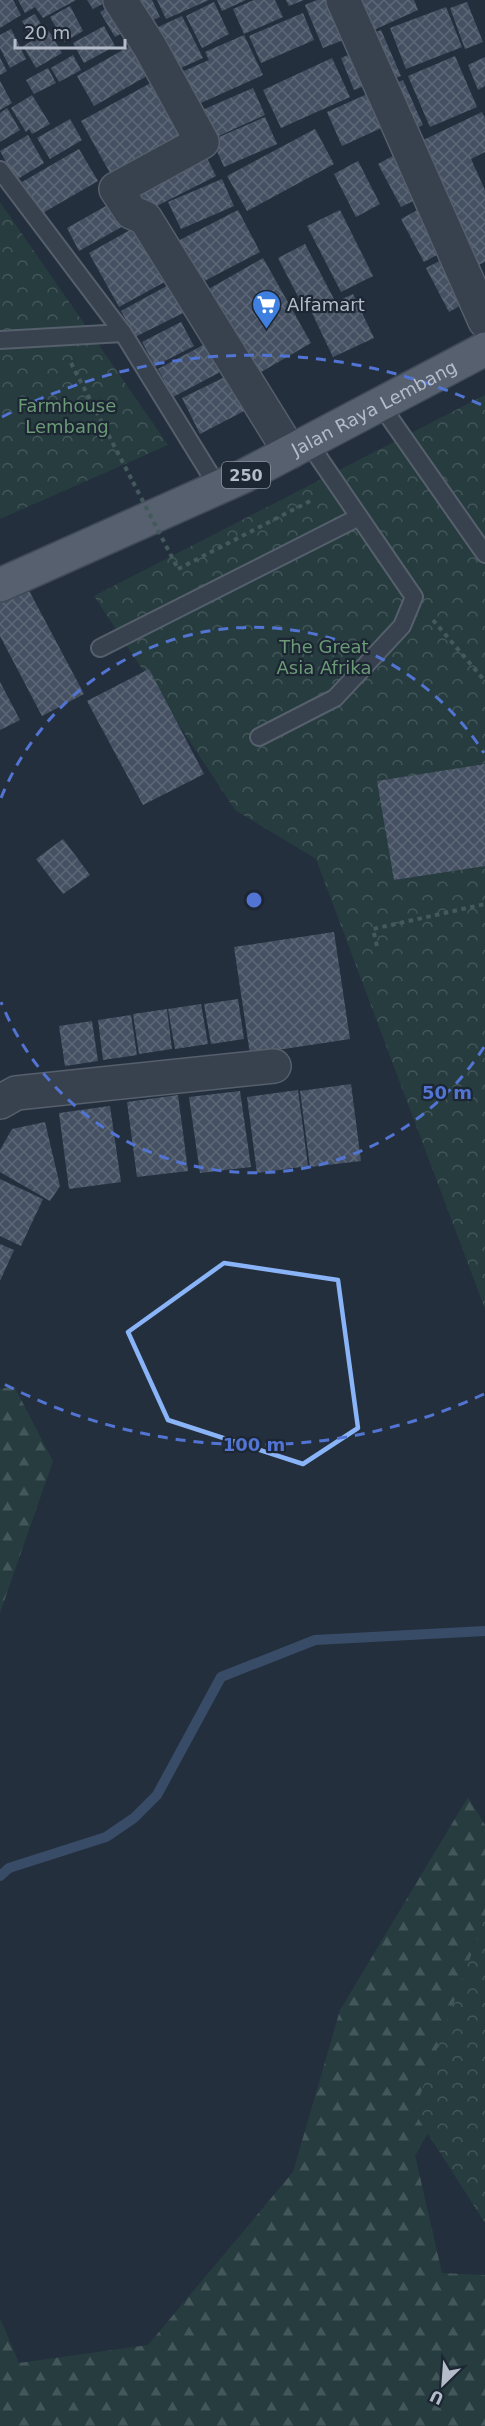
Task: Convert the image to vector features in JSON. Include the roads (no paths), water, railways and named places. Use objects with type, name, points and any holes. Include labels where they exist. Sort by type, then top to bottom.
[{"type":"main road","name":"Jalan Raya Lembang","points":[[0,585],[218,487],[485,349]]},
{"type":"street","points":[[120,0],[150,47],[202,142],[116,189],[131,212],[144,218],[299,447]]},
{"type":"street","points":[[343,0],[485,321]]},
{"type":"street","points":[[0,1102],[16,1093],[274,1066]]},
{"type":"lane","points":[[0,170],[123,333],[218,487]]},
{"type":"lane","points":[[0,340],[123,333]]},
{"type":"lane","points":[[380,404],[485,554]]},
{"type":"lane","points":[[259,737],[335,698],[402,626],[414,597],[338,486],[299,447]]},
{"type":"lane","points":[[100,648],[359,517]]},
{"type":"waterway","points":[[0,1876],[9,1868],[106,1837],[134,1818],[157,1795],[221,1677],[315,1640],[485,1631]]},
{"type":"place","name":"Alfamart","points":[[266,330]]},
{"type":"park label","name":"Farmhouse Lembang","points":[[67,415]]},
{"type":"park label","name":"The Great Asia Afrika","points":[[324,656]]}]
